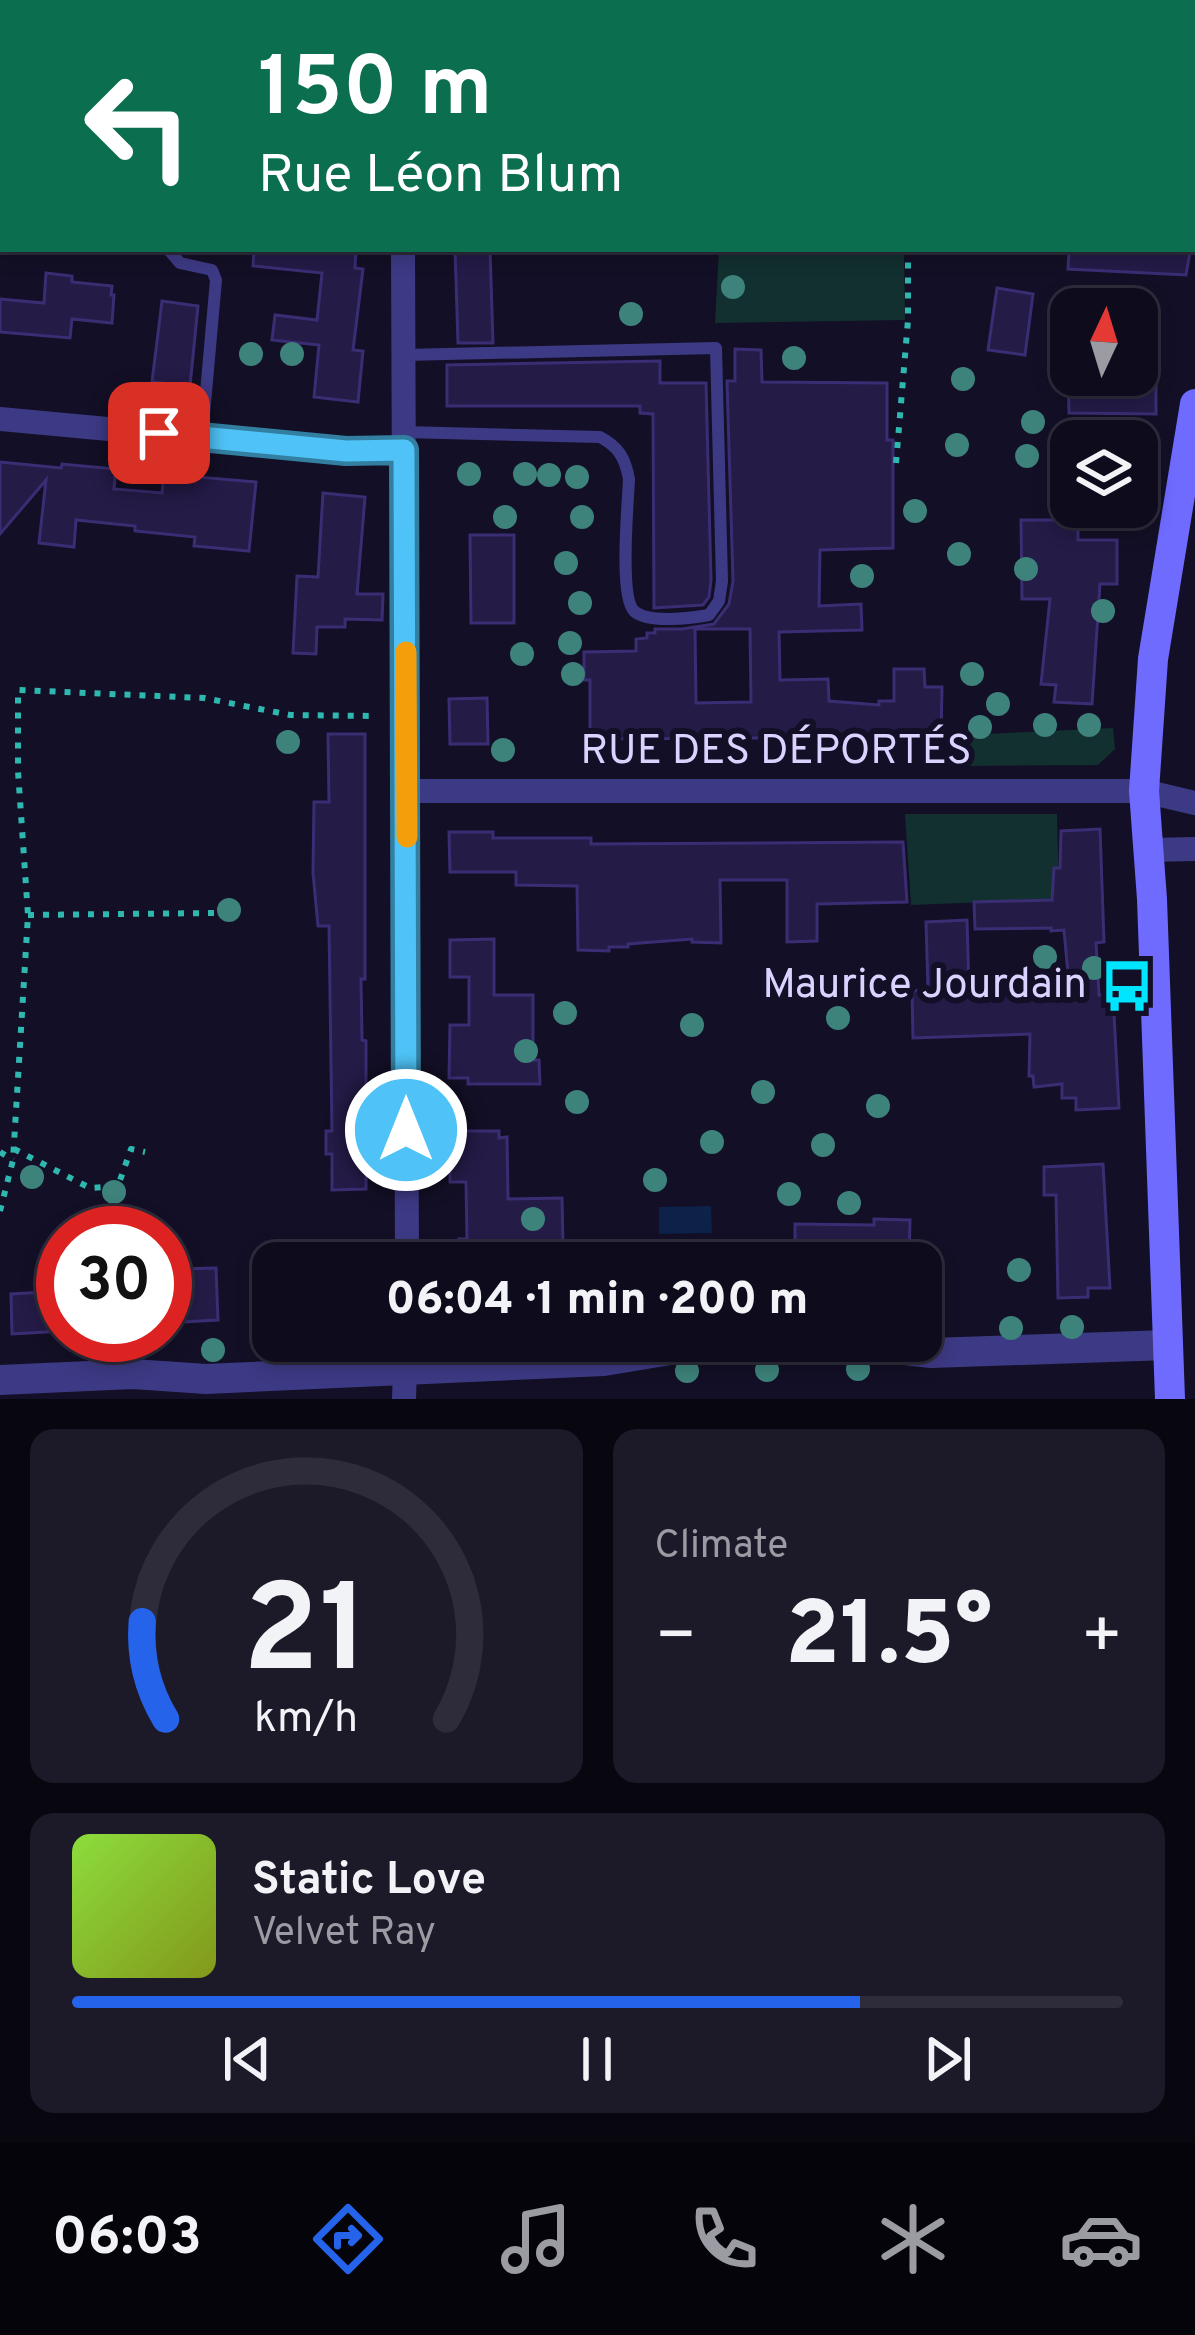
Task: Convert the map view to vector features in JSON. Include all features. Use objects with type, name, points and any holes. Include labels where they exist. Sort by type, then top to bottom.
[{"type":"main road","points":[[1170,1399],[1181,1344],[1144,791],[1153,659],[1191,453],[1195,404]]},
{"type":"street","points":[[404,252],[406,1242]]},
{"type":"street","points":[[0,418],[346,451],[404,441]]},
{"type":"street","name":"RUE DES DÉPORTÉS","points":[[407,791],[1144,791],[1195,803]]},
{"type":"street","points":[[1149,850],[1195,849]]},
{"type":"street","points":[[0,1380],[133,1374],[206,1379],[604,1361],[688,1347],[862,1346],[931,1353],[1181,1344]]},
{"type":"lane","points":[[170,252],[179,263],[212,270],[215,280],[202,437]]},
{"type":"lane","points":[[404,356],[716,348],[719,601],[709,615],[692,619],[646,618],[632,610],[625,591],[629,479],[614,445],[600,437],[404,441]]},
{"type":"path","points":[[896,463],[908,320],[908,252]]},
{"type":"path","points":[[0,1211],[13,1160],[28,915],[18,690],[204,698],[290,716],[391,717]]},
{"type":"path","points":[[28,915],[214,913]]},
{"type":"path","points":[[14,1149],[90,1188],[118,1186],[131,1149],[145,1152]]},
{"type":"path","points":[[0,1152],[13,1160]]},
{"type":"green space","points":[[719,252],[904,252],[905,320],[715,323]]},
{"type":"green space","points":[[1113,728],[1115,749],[1098,765],[963,766],[963,735]]},
{"type":"green space","points":[[905,814],[1057,814],[1059,899],[911,905]]},
{"type":"water","points":[[711,1206],[712,1233],[659,1234],[659,1207]]},
{"type":"building","points":[[254,252],[356,252],[355,268],[363,269],[353,350],[363,351],[358,402],[314,397],[319,345],[272,340],[275,315],[317,320],[322,273],[253,266]]},
{"type":"building","points":[[455,252],[490,252],[493,343],[458,343]]},
{"type":"building","points":[[1069,252],[1190,252],[1186,275],[1068,269]]},
{"type":"building","points":[[46,273],[72,276],[72,282],[112,286],[112,323],[72,319],[70,338],[0,332],[0,299],[44,303]]},
{"type":"building","points":[[997,288],[1033,294],[1025,355],[988,350]]},
{"type":"building","points":[[162,301],[198,306],[190,386],[152,382]]},
{"type":"building","points":[[735,349],[761,350],[762,382],[887,383],[887,440],[893,440],[893,548],[820,550],[819,606],[861,604],[862,630],[779,632],[780,680],[828,679],[829,701],[879,705],[879,701],[894,701],[894,669],[924,669],[925,687],[942,687],[941,737],[590,739],[590,680],[584,680],[584,652],[636,651],[636,639],[647,638],[647,633],[714,624],[729,604],[733,581],[727,381],[735,381]],"holes":[[[695,629],[750,629],[751,702],[696,703]]]},
{"type":"building","points":[[660,361],[660,383],[706,383],[711,580],[703,605],[654,608],[653,414],[640,413],[640,406],[447,406],[447,365]]},
{"type":"building","points":[[1069,396],[1156,396],[1156,414],[1069,413]]},
{"type":"building","points":[[0,462],[116,469],[114,489],[162,493],[164,474],[256,482],[249,551],[194,546],[195,537],[76,520],[74,547],[39,543],[46,480],[0,534]]},
{"type":"building","points":[[323,493],[365,497],[357,594],[383,594],[382,620],[345,619],[345,627],[317,627],[316,654],[293,653],[297,576],[318,577]]},
{"type":"building","points":[[1021,520],[1050,520],[1050,528],[1078,528],[1078,540],[1117,540],[1117,584],[1100,584],[1092,704],[1054,702],[1056,685],[1041,684],[1050,599],[1022,599]]},
{"type":"building","points":[[470,535],[514,535],[514,623],[471,623]]},
{"type":"building","points":[[487,698],[488,744],[450,744],[449,699]]},
{"type":"building","points":[[328,734],[365,734],[365,979],[361,979],[366,1189],[332,1190],[332,1154],[326,1154],[326,1131],[332,1131],[329,926],[318,926],[313,873],[314,802],[329,802]]},
{"type":"building","points":[[1100,829],[1104,942],[1096,943],[1099,995],[1113,995],[1119,1108],[1076,1110],[1076,1098],[1062,1098],[1062,1084],[1034,1087],[1033,1076],[1029,1076],[1030,1034],[913,1038],[912,991],[928,990],[926,922],[967,920],[969,989],[1069,985],[1064,930],[975,929],[974,902],[1052,900],[1054,868],[1060,868],[1061,831]]},
{"type":"building","points":[[449,832],[493,832],[493,838],[591,838],[591,844],[903,842],[907,902],[817,904],[817,941],[787,942],[787,880],[720,880],[721,943],[692,939],[628,944],[609,947],[609,951],[578,950],[577,886],[516,885],[516,872],[450,872]]},
{"type":"building","points":[[494,939],[494,995],[533,995],[533,1060],[539,1060],[540,1084],[468,1084],[468,1078],[449,1078],[450,1025],[469,1025],[469,977],[450,977],[450,940]]},
{"type":"building","points":[[450,1131],[499,1131],[499,1138],[507,1137],[508,1199],[562,1198],[563,1242],[459,1242],[467,1239],[466,1182],[450,1182]]},
{"type":"building","points":[[1103,1164],[1110,1288],[1088,1288],[1088,1297],[1058,1298],[1056,1195],[1044,1195],[1044,1167]]},
{"type":"building","points":[[874,1219],[910,1220],[909,1242],[795,1242],[795,1224],[874,1225]]},
{"type":"building","points":[[216,1268],[218,1320],[192,1321],[192,1269]]},
{"type":"building","points":[[36,1293],[36,1333],[12,1334],[11,1294]]},
{"type":"slow traffic","points":[[406,652],[407,837]]},
{"type":"place","name":"Maurice Jourdain","points":[[1127,986]]},
{"type":"route","points":[[159,433],[346,451],[404,450],[406,1130]]}]
